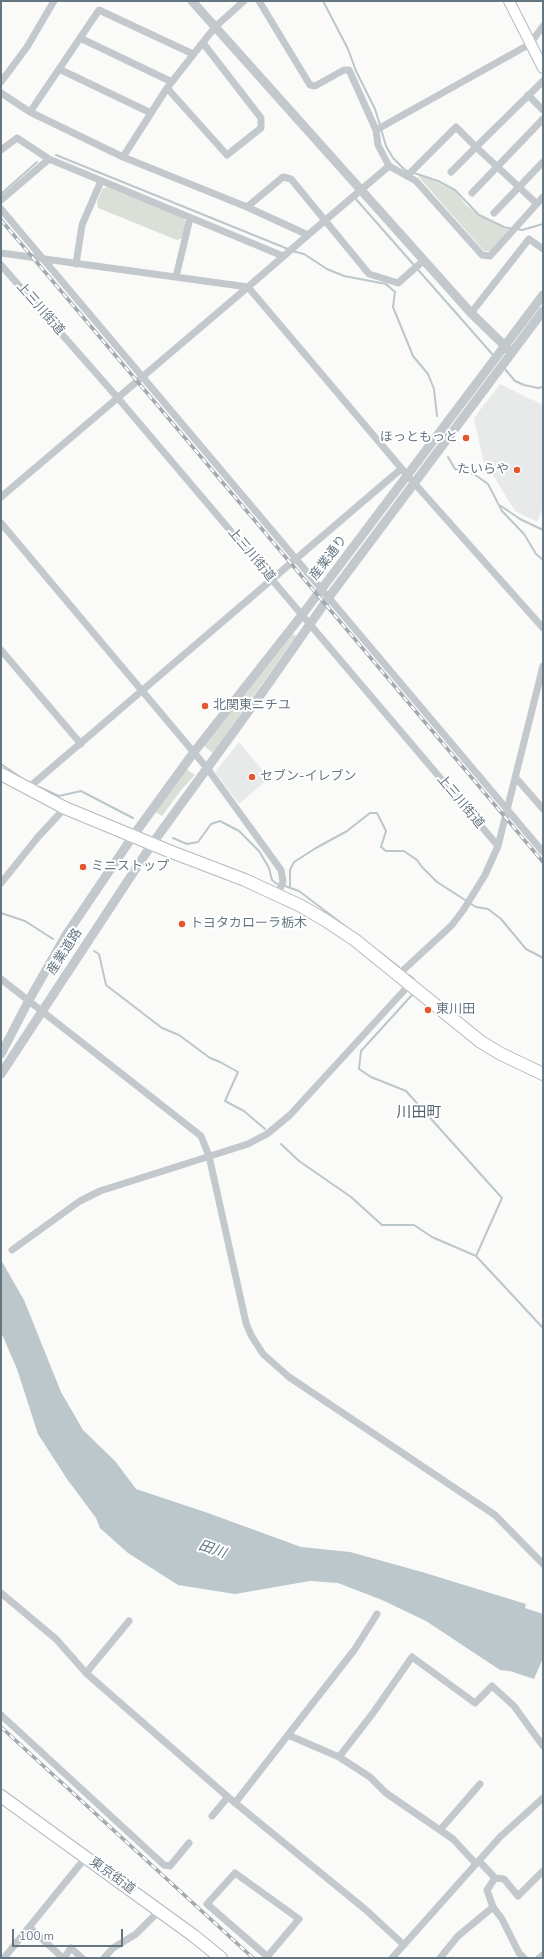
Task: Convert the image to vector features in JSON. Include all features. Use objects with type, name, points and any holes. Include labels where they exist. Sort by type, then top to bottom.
[{"type":"main road","points":[[509,1],[543,68]]},
{"type":"main road","points":[[1,774],[65,808],[278,894],[335,926],[485,1045],[511,1060],[543,1074]]},
{"type":"main road","name":"東京街道","points":[[1,1796],[194,1936],[220,1958]]},
{"type":"street","points":[[1,82],[26,46],[54,1]]},
{"type":"street","points":[[192,1],[471,314],[512,352]]},
{"type":"street","points":[[123,157],[150,113],[193,54],[215,27],[244,1]]},
{"type":"street","points":[[259,1],[310,85],[315,86],[344,70],[349,70],[376,130],[378,145],[389,166],[416,181],[482,255],[490,256],[543,197]]},
{"type":"street","points":[[30,112],[99,10],[193,54]]},
{"type":"street","points":[[376,130],[530,44],[543,26]]},
{"type":"street","points":[[80,38],[172,82]]},
{"type":"street","points":[[167,88],[227,154],[261,128],[261,118],[203,43]]},
{"type":"street","points":[[58,69],[150,113]]},
{"type":"street","points":[[451,172],[543,81]]},
{"type":"street","points":[[1,93],[30,112],[123,157],[247,207],[308,235]]},
{"type":"street","points":[[528,95],[543,110]]},
{"type":"street","points":[[472,193],[543,119]]},
{"type":"street","points":[[407,176],[456,127],[536,204]]},
{"type":"street","points":[[1,150],[16,138],[49,159],[283,256]]},
{"type":"street","points":[[1,200],[49,159]]},
{"type":"street","points":[[494,213],[543,162]]},
{"type":"street","points":[[1,497],[117,397],[248,288],[283,256],[389,166]]},
{"type":"street","points":[[247,207],[283,177],[291,179],[369,274],[398,283],[423,261]]},
{"type":"street","points":[[76,264],[82,225],[101,181]]},
{"type":"street","points":[[1,209],[543,852]]},
{"type":"street","points":[[176,277],[190,218]]},
{"type":"street","points":[[471,314],[529,239],[543,249]]},
{"type":"street","points":[[1,253],[248,288],[404,472],[543,628]]},
{"type":"street","name":"上三川街道","points":[[1,265],[117,397],[498,846]]},
{"type":"street","name":"産業通り","points":[[134,836],[194,752],[322,589],[404,472],[543,295]]},
{"type":"street","name":"産業通り","points":[[152,844],[264,690],[309,624],[543,311]]},
{"type":"street","points":[[27,789],[272,580],[404,472]]},
{"type":"street","points":[[1,524],[207,768],[281,870],[283,881],[278,894]]},
{"type":"street","points":[[1,650],[81,744]]},
{"type":"street","points":[[398,975],[452,925],[464,909],[485,875],[498,846],[508,810],[543,666]]},
{"type":"street","points":[[516,778],[543,809]]},
{"type":"street","points":[[1,884],[38,838],[65,808]]},
{"type":"street","name":"産業道路","points":[[1,1054],[29,1000],[66,935],[134,836]]},
{"type":"street","name":"産業道路","points":[[1,1074],[152,844]]},
{"type":"street","points":[[1,979],[201,1136],[209,1156],[243,1312],[251,1335],[263,1354],[289,1377],[495,1515],[543,1564]]},
{"type":"street","points":[[12,1250],[80,1201],[100,1191],[248,1144],[276,1126],[290,1115],[410,984]]},
{"type":"street","points":[[1,1593],[56,1639],[86,1673],[235,1803],[366,1910],[404,1945]]},
{"type":"street","points":[[235,1803],[355,1649],[376,1614]]},
{"type":"street","points":[[86,1673],[129,1621]]},
{"type":"street","points":[[339,1757],[373,1713],[412,1657],[475,1703],[492,1686],[514,1706],[543,1746]]},
{"type":"street","points":[[1,1715],[164,1865],[170,1866],[189,1844]]},
{"type":"street","points":[[288,1735],[339,1757],[370,1777],[386,1793],[453,1839],[477,1863],[495,1878],[504,1879],[518,1896],[543,1871]]},
{"type":"street","points":[[440,1830],[480,1784]]},
{"type":"street","points":[[212,1816],[228,1797]]},
{"type":"street","points":[[392,1958],[500,1837],[543,1798]]},
{"type":"street","points":[[6,1958],[29,1927],[86,1857]]},
{"type":"street","points":[[234,1873],[298,1919],[268,1957],[207,1904],[234,1873]]},
{"type":"street","points":[[495,1878],[486,1890],[519,1953],[524,1958]]},
{"type":"street","points":[[440,1958],[458,1936],[494,1907]]},
{"type":"street","points":[[104,1958],[113,1948],[136,1934],[160,1911]]},
{"type":"street","points":[[29,1927],[63,1958],[71,1948],[82,1958]]},
{"type":"street","points":[[539,1958],[543,1955]]},
{"type":"shaded area","points":[[418,176],[428,178],[455,191],[466,205],[478,215],[503,228],[511,230],[490,251],[484,251]]},
{"type":"shaded area","points":[[107,187],[184,218],[186,223],[182,238],[177,240],[98,208],[97,202],[102,189]]},
{"type":"shaded area","points":[[500,384],[543,405],[543,508],[537,522],[515,511],[483,459],[474,418]]},
{"type":"shaded area","points":[[293,634],[296,636],[213,753],[204,746]]},
{"type":"shaded area","points":[[239,742],[269,778],[239,804],[215,772]]},
{"type":"shaded area","points":[[186,769],[195,775],[182,789],[162,816],[155,812]]},
{"type":"water","name":"田川","points":[[1,1260],[24,1300],[61,1392],[83,1430],[115,1461],[136,1489],[208,1513],[301,1547],[350,1552],[422,1572],[526,1604],[525,1608],[543,1614],[543,1658],[534,1679],[510,1671],[500,1670],[426,1621],[382,1600],[338,1583],[310,1581],[235,1594],[178,1585],[128,1553],[100,1528],[96,1518],[67,1479],[38,1434],[17,1369],[1,1332]]},
{"type":"waterway","points":[[323,1],[348,49],[356,71],[375,109],[380,125]]},
{"type":"waterway","points":[[381,129],[386,146],[393,158],[409,172]]},
{"type":"waterway","points":[[56,155],[288,249]]},
{"type":"waterway","points":[[1,194],[37,162]]},
{"type":"waterway","points":[[414,173],[438,181],[455,190],[479,215],[504,227],[512,229]]},
{"type":"waterway","points":[[355,198],[493,355]]},
{"type":"waterway","points":[[516,229],[522,230],[543,224]]},
{"type":"waterway","points":[[292,251],[304,254],[327,269],[344,276],[386,284],[395,292],[393,307],[413,356],[428,374],[434,389],[437,416]]},
{"type":"waterway","points":[[504,368],[515,381],[524,385],[538,388],[543,387]]},
{"type":"waterway","points":[[448,457],[455,469],[474,474],[488,484],[502,511],[524,534],[536,554],[543,560]]},
{"type":"waterway","points":[[501,506],[520,519],[543,530]]},
{"type":"waterway","points":[[1,764],[23,779]]},
{"type":"waterway","points":[[39,787],[59,796],[81,791],[133,818]]},
{"type":"waterway","points":[[290,888],[290,870],[294,862],[347,831],[370,813],[377,813],[386,831],[381,847],[386,851],[404,851],[417,860],[437,882],[476,907],[488,909],[501,919],[526,949],[543,958]]},
{"type":"waterway","points":[[173,838],[187,844],[198,842],[211,824],[220,821],[239,831],[259,851],[269,868],[272,880],[277,884]]},
{"type":"waterway","points":[[285,886],[299,891],[399,967]]},
{"type":"waterway","points":[[1,913],[25,921],[53,939]]},
{"type":"waterway","points":[[94,951],[99,954],[106,985],[162,1028],[179,1035],[210,1058],[238,1072],[225,1101],[244,1111],[265,1129]]},
{"type":"waterway","points":[[409,975],[414,979]]},
{"type":"waterway","points":[[412,995],[361,1051],[359,1069],[371,1077],[406,1091],[502,1198],[476,1256],[543,1328]]},
{"type":"waterway","points":[[281,1144],[299,1161],[351,1197],[382,1225],[414,1225],[432,1237],[476,1256]]},
{"type":"railway","points":[[1,220],[543,862]]},
{"type":"railway","points":[[1,1727],[253,1958]]},
{"type":"place","name":"ほっともっと","points":[[466,438]]},
{"type":"place","name":"たいらや","points":[[517,470]]},
{"type":"place","name":"北関東ニチユ","points":[[205,706]]},
{"type":"place","name":"セブン-イレブン","points":[[252,777]]},
{"type":"place","name":"ミニストップ","points":[[83,867]]},
{"type":"place","name":"トヨタカローラ栃木","points":[[182,924]]},
{"type":"place","name":"東川田","points":[[428,1010]]},
{"type":"district","name":"川田町","points":[[419,1113]]}]
